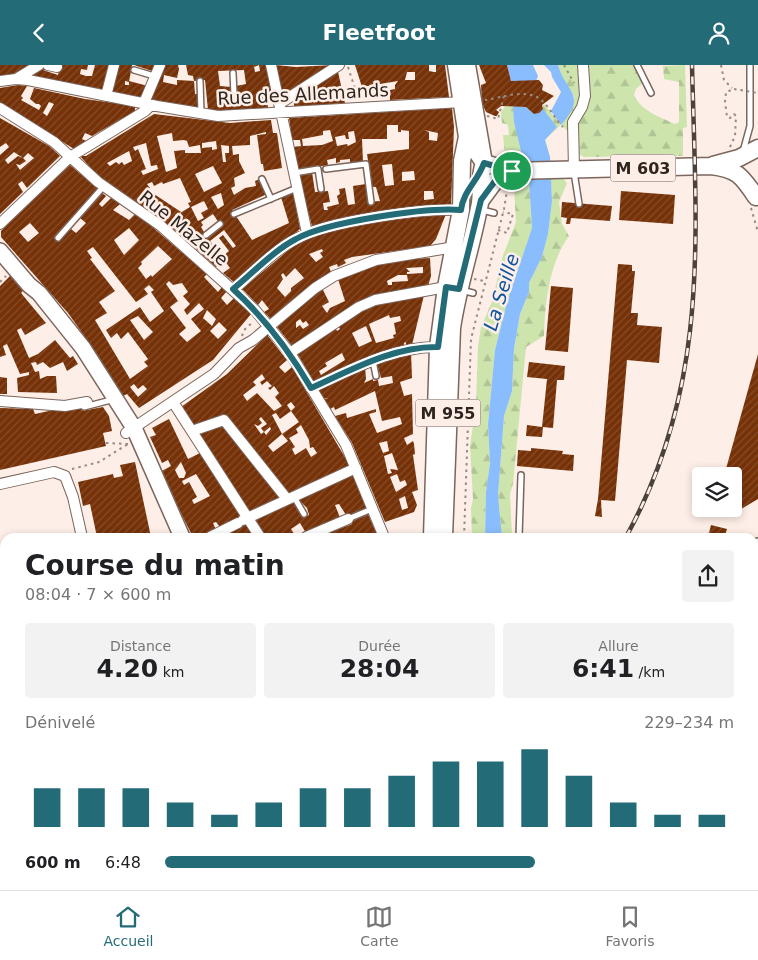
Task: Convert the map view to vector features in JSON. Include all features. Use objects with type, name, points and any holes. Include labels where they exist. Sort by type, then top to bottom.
[{"type":"main road","points":[[456,65],[473,101],[467,137],[482,169]]},
{"type":"main road","points":[[467,65],[477,117],[482,169]]},
{"type":"main road","name":"M 955","points":[[444,533],[450,345],[459,290],[455,247],[462,204],[462,161],[467,137]]},
{"type":"main road","name":"M 603","points":[[711,166],[739,158],[751,148]]},
{"type":"main road","name":"M 603","points":[[482,169],[512,171],[711,166],[727,168],[738,173],[757,195]]},
{"type":"main road","name":"M 955","points":[[432,533],[438,347],[459,290],[485,207],[482,169]]},
{"type":"main road","points":[[485,207],[495,181],[512,171]]},
{"type":"street","points":[[16,79],[39,65]]},
{"type":"street","points":[[106,96],[114,65]]},
{"type":"street","points":[[0,224],[70,157],[145,111],[154,76],[160,65]]},
{"type":"street","points":[[271,65],[307,233]]},
{"type":"street","points":[[280,108],[339,65]]},
{"type":"street","points":[[574,170],[573,122],[582,107],[585,96],[583,65]]},
{"type":"street","name":"Rue des Allemands","points":[[0,81],[16,79],[201,114],[270,113],[280,108],[359,108],[473,101]]},
{"type":"street","name":"Rue Mazelle","points":[[0,108],[54,142],[104,186],[190,248],[260,316],[290,353],[346,445],[382,533]]},
{"type":"street","points":[[233,289],[290,242],[307,233],[372,217],[443,210],[462,204]]},
{"type":"street","points":[[130,435],[214,374],[239,348],[315,288],[353,267],[385,258],[455,247]]},
{"type":"street","points":[[0,251],[29,285],[34,297],[79,351],[112,401],[180,533]]},
{"type":"street","points":[[290,353],[358,307],[375,301],[459,290]]},
{"type":"street","points":[[311,388],[368,363],[412,348],[438,347]]},
{"type":"street","points":[[0,401],[66,406],[84,405]]},
{"type":"street","points":[[175,401],[243,521],[256,533]]},
{"type":"street","points":[[192,431],[224,420],[290,498]]},
{"type":"street","points":[[130,435],[170,533]]},
{"type":"street","points":[[218,533],[356,468]]},
{"type":"street","points":[[0,484],[54,472],[66,476],[72,491],[81,533]]},
{"type":"street","points":[[315,533],[348,519]]},
{"type":"lane","points":[[637,65],[652,93]]},
{"type":"lane","points":[[750,65],[751,148]]},
{"type":"lane","points":[[134,70],[154,76]]},
{"type":"lane","points":[[233,73],[234,95]]},
{"type":"lane","points":[[200,81],[201,114]]},
{"type":"lane","points":[[326,169],[366,164],[370,202]]},
{"type":"lane","points":[[294,173],[318,169],[321,189]]},
{"type":"lane","points":[[462,204],[482,169]]},
{"type":"lane","points":[[574,170],[579,203]]},
{"type":"lane","points":[[262,179],[271,199]]},
{"type":"lane","points":[[58,238],[104,186]]},
{"type":"lane","points":[[234,214],[297,188]]},
{"type":"lane","points":[[206,235],[220,224]]},
{"type":"lane","points":[[368,363],[376,376]]},
{"type":"lane","points":[[84,405],[112,401]]},
{"type":"lane","points":[[519,533],[521,475]]},
{"type":"lane","points":[[290,498],[304,514]]},
{"type":"lane","points":[[348,519],[372,509]]},
{"type":"path","points":[[347,65],[359,108]]},
{"type":"path","points":[[564,65],[570,78],[576,83]]},
{"type":"path","points":[[722,65],[727,86],[758,93]]},
{"type":"path","points":[[734,89],[726,92],[724,98],[727,117],[730,118],[734,114],[736,116],[734,141]]},
{"type":"path","points":[[473,101],[526,95],[540,99],[561,125],[567,123]]},
{"type":"path","points":[[477,117],[498,119],[503,106],[504,96]]},
{"type":"path","points":[[464,533],[471,339],[507,191],[495,181]]},
{"type":"path","points":[[498,230],[507,233],[512,214],[503,212]]},
{"type":"path","points":[[0,282],[9,273]]},
{"type":"path","points":[[239,348],[244,330],[260,316]]},
{"type":"path","points":[[106,443],[130,435]]},
{"type":"path","points":[[66,476],[73,468],[99,462],[130,435]]},
{"type":"green space","points":[[558,65],[636,65],[644,82],[636,89],[634,95],[637,101],[652,113],[675,124],[679,122],[679,82],[664,79],[663,66],[685,65],[687,127],[683,128],[683,156],[584,157],[577,153],[572,135],[561,125],[569,114],[574,97],[561,75]]},
{"type":"green space","points":[[544,104],[561,125],[545,139],[550,158],[505,157],[503,135],[509,135],[508,125],[502,123],[501,113],[505,106],[526,107],[535,114],[541,111]]},
{"type":"green space","points":[[550,165],[567,183],[559,202],[562,224],[569,236],[557,258],[549,284],[544,336],[526,347],[513,484],[510,494],[512,533],[502,533],[498,495],[504,416],[512,391],[514,349],[520,314],[529,292],[529,283],[542,257],[548,234],[552,201]]},
{"type":"green space","points":[[528,166],[532,228],[507,302],[495,350],[488,424],[490,463],[486,492],[485,533],[472,533],[471,508],[473,499],[470,446],[476,405],[478,346],[481,327],[492,302],[502,258],[516,222],[513,170]]},
{"type":"water","points":[[507,65],[533,65],[538,76],[536,81],[511,81]]},
{"type":"water","points":[[544,65],[558,65],[573,94],[573,106],[561,125],[551,111],[561,92],[551,72]]},
{"type":"water","points":[[513,106],[526,107],[534,114],[543,109],[557,127],[545,140],[550,157],[552,201],[548,234],[542,257],[529,283],[529,292],[520,314],[514,349],[512,391],[504,416],[498,495],[502,533],[485,533],[486,492],[490,463],[488,424],[495,350],[507,302],[532,228],[528,166],[522,155],[514,122]]},
{"type":"building","points":[[0,65],[33,65],[21,73],[0,78]]},
{"type":"building","points":[[60,65],[88,65],[87,70],[81,69],[80,74],[92,76],[95,65],[111,65],[103,92],[27,77],[37,68],[58,75]]},
{"type":"building","points":[[118,65],[132,65],[129,81],[148,86],[144,98],[113,92],[111,89]]},
{"type":"building","points":[[134,65],[154,65],[152,71]]},
{"type":"building","points":[[165,65],[178,65],[179,69],[177,78],[164,75],[163,82],[177,85],[177,80],[194,81],[195,94],[198,94],[197,108],[148,99]]},
{"type":"building","points":[[186,65],[259,65],[267,65],[273,97],[267,99],[268,108],[237,111],[208,110],[205,80],[194,81],[193,76],[188,75]],"holes":[[[259,65],[260,71],[255,72],[254,67]],[[244,70],[246,84],[236,86],[236,95],[224,96],[223,91],[231,91],[231,87],[220,86],[218,71]]]},
{"type":"building","points":[[275,65],[296,67],[333,65],[282,95]]},
{"type":"building","points":[[355,65],[429,65],[429,71],[436,72],[436,65],[445,65],[449,97],[390,100],[390,90],[395,89],[398,81],[362,87]],"holes":[[[407,72],[415,72],[415,80],[405,80]]]},
{"type":"building","points":[[479,65],[507,65],[511,81],[539,80],[543,85],[542,90],[554,96],[542,105],[543,109],[539,113],[534,114],[526,107],[501,106],[496,110],[499,112],[495,116],[486,112],[482,103],[481,85],[486,83]]},
{"type":"building","points":[[338,72],[345,103],[294,107],[294,100]]},
{"type":"building","points":[[18,85],[27,86],[21,96],[23,98],[21,100],[39,110],[41,106],[30,99],[34,88],[85,99],[135,106],[135,111],[92,136],[85,133],[82,139],[86,141],[74,149],[0,103],[0,88]],"holes":[[[49,102],[54,104],[47,116],[43,113]]]},
{"type":"building","points":[[452,108],[454,127],[451,205],[350,218],[312,226],[298,175],[312,172],[315,192],[328,191],[330,202],[323,203],[324,210],[328,210],[327,207],[339,204],[337,196],[340,194],[339,189],[345,188],[348,205],[355,204],[353,186],[366,184],[368,202],[380,201],[376,187],[372,187],[367,154],[409,149],[409,131],[401,130],[401,132],[398,132],[398,125],[387,125],[387,139],[362,139],[363,162],[350,164],[350,159],[340,160],[340,162],[336,163],[336,158],[327,160],[328,165],[297,170],[293,147],[301,146],[300,140],[292,140],[289,118]],"holes":[[[330,130],[333,141],[322,145],[303,146],[302,139],[323,135],[323,131]],[[424,130],[438,133],[437,141],[429,140],[429,132]],[[354,131],[356,142],[348,146],[347,144],[337,146],[335,137],[345,135],[346,139],[349,139],[348,132]],[[392,164],[394,185],[385,186],[382,165]],[[414,171],[415,180],[402,181],[402,172]],[[424,191],[433,191],[434,199],[424,200]]]},
{"type":"building","points":[[154,114],[230,123],[271,120],[273,133],[277,133],[282,168],[264,171],[263,164],[261,164],[257,135],[266,134],[266,132],[250,136],[250,145],[232,146],[233,155],[239,154],[239,161],[245,173],[234,178],[235,186],[231,188],[234,195],[245,188],[256,186],[255,181],[260,179],[267,194],[232,210],[252,240],[289,223],[281,197],[293,192],[300,229],[235,283],[223,273],[230,268],[224,260],[216,267],[175,230],[100,178],[80,156],[86,156]],"holes":[[[172,133],[173,141],[187,141],[189,147],[200,145],[201,153],[185,153],[185,150],[174,151],[177,168],[166,172],[157,136]],[[216,141],[217,149],[212,150],[212,147],[202,148],[202,143]],[[146,143],[151,166],[157,165],[158,169],[143,175],[141,171],[146,169],[138,149],[135,151],[133,147]],[[221,145],[229,146],[229,153],[225,153],[226,162],[223,162]],[[129,151],[132,161],[124,165],[122,162],[119,164],[121,166],[116,162],[110,166],[107,163]],[[213,166],[222,183],[204,192],[195,174]],[[180,178],[191,202],[188,203],[190,207],[180,213],[183,217],[178,220],[175,215],[181,212],[148,190],[150,188],[147,184],[152,182],[154,186]],[[221,193],[224,205],[218,209],[211,197]],[[204,201],[208,209],[201,213],[204,218],[198,221],[191,207]],[[213,214],[221,226],[207,237],[201,227],[203,225],[201,222]],[[224,230],[236,246],[233,248],[223,235],[219,238],[229,251],[222,257],[210,241]]]},
{"type":"building","points":[[0,118],[49,146],[60,156],[27,188],[22,181],[18,184],[23,192],[0,214],[0,155],[9,147],[6,143],[0,147]],"holes":[[[14,152],[23,158],[18,156],[8,164],[5,160]],[[28,153],[34,158],[20,170],[16,164],[20,165],[26,161],[23,158]]]},
{"type":"building","points":[[70,165],[99,190],[68,227],[56,237],[59,240],[71,229],[76,233],[86,223],[80,218],[101,192],[106,196],[99,204],[102,207],[111,198],[120,204],[113,210],[129,220],[135,214],[143,219],[207,274],[204,277],[218,292],[222,287],[227,291],[221,298],[227,305],[234,298],[251,314],[213,360],[139,408],[127,394],[123,396],[95,351],[68,313],[1,237],[1,231]],"holes":[[[30,223],[39,233],[28,242],[19,232]],[[129,228],[139,240],[124,255],[114,240]],[[158,246],[172,259],[152,277],[151,275],[146,279],[138,268],[142,264],[141,262]],[[93,247],[136,302],[148,294],[144,289],[149,285],[154,290],[151,292],[164,311],[150,322],[140,307],[106,330],[111,338],[117,333],[121,339],[128,332],[148,359],[144,362],[148,366],[130,379],[95,320],[107,313],[99,302],[115,291],[90,259],[92,258],[87,251]],[[169,281],[173,285],[182,283],[188,292],[183,296],[190,304],[184,310],[187,315],[199,303],[204,309],[191,319],[201,331],[187,342],[179,334],[186,328],[170,307],[178,301],[166,284]],[[207,310],[216,319],[212,326],[203,318]],[[138,316],[153,332],[144,340],[130,320]],[[219,322],[227,330],[218,339],[210,331]],[[134,384],[138,389],[143,385],[147,389],[138,397],[130,387]]]},
{"type":"building","points":[[621,191],[675,195],[673,224],[619,220]]},
{"type":"building","points":[[562,202],[612,206],[610,221],[571,218],[570,224],[566,224],[567,218],[561,217]]},
{"type":"building","points":[[446,214],[436,239],[430,246],[352,257],[344,260],[346,263],[338,267],[337,264],[329,267],[331,272],[313,283],[271,319],[264,312],[269,309],[262,300],[258,305],[242,289],[298,242],[317,234],[388,220]],"holes":[[[322,249],[323,251],[320,253],[323,257],[316,262],[309,254]],[[295,268],[304,278],[291,288],[291,291],[285,297],[277,288],[283,279],[281,275],[283,273],[286,277]]]},
{"type":"building","points":[[430,258],[431,276],[428,286],[394,292],[293,347],[277,327],[322,288],[329,302],[322,306],[327,313],[330,308],[345,301],[338,279],[362,268],[397,260]],"holes":[[[423,267],[423,273],[407,274],[407,272],[410,272],[406,268]],[[398,275],[407,275],[408,281],[392,282],[392,285],[388,285],[387,281],[385,282]],[[300,319],[303,323],[306,321],[309,325],[303,329],[300,325],[296,328],[296,322]]]},
{"type":"building","points":[[618,264],[632,265],[632,271],[635,271],[631,313],[638,313],[637,325],[662,327],[659,363],[627,360],[615,501],[601,500],[602,517],[595,516]]},
{"type":"building","points":[[10,276],[23,291],[21,293],[46,323],[25,335],[21,328],[17,330],[29,358],[38,354],[55,340],[70,358],[73,356],[78,364],[67,371],[63,362],[50,368],[43,362],[37,365],[36,362],[31,363],[35,372],[39,371],[40,379],[47,376],[56,376],[57,393],[18,392],[17,378],[29,375],[29,372],[20,374],[7,344],[3,346],[6,355],[0,357],[0,286]]},
{"type":"building","points":[[551,286],[573,288],[568,352],[545,350]]},
{"type":"building","points":[[424,295],[412,345],[406,347],[406,342],[404,343],[404,348],[316,385],[297,353],[335,327],[337,331],[340,329],[338,325],[370,307]],"holes":[[[389,315],[390,318],[400,316],[401,321],[394,323],[396,334],[393,335],[394,338],[376,343],[369,324]],[[366,326],[372,341],[359,347],[352,333]],[[342,353],[345,360],[321,375],[319,371],[327,366],[325,363]]]},
{"type":"building","points":[[269,333],[268,336],[287,360],[279,367],[285,373],[292,367],[350,466],[288,494],[224,414],[194,427],[181,407],[227,374]],"holes":[[[262,374],[265,379],[260,382],[262,385],[267,381],[272,386],[268,388],[270,390],[274,386],[279,393],[275,397],[282,406],[274,411],[257,393],[247,401],[243,395],[256,385],[253,382]],[[291,402],[295,407],[291,411],[287,405]],[[291,411],[299,422],[282,434],[272,415],[276,413],[280,419]],[[261,417],[267,424],[261,428],[264,432],[261,434],[254,424],[258,426],[262,423],[259,419]],[[301,425],[309,440],[310,448],[313,447],[317,453],[311,457],[306,448],[295,455],[292,449],[295,447],[289,438],[298,433],[296,429]],[[270,427],[271,429],[266,435],[264,432]],[[282,434],[288,441],[273,452],[268,446]]]},
{"type":"building","points":[[411,352],[412,378],[400,382],[404,396],[412,394],[413,434],[404,438],[407,445],[413,441],[414,444],[415,454],[413,455],[418,490],[412,492],[417,505],[414,512],[385,522],[352,443],[335,416],[346,413],[347,418],[376,409],[376,412],[369,414],[377,433],[402,424],[400,417],[382,421],[375,391],[335,410],[334,407],[330,409],[323,400],[328,398],[323,399],[317,387],[365,367],[366,379],[364,383],[373,379],[373,381],[378,380],[379,386],[393,383],[392,376],[381,378],[377,364]],"holes":[[[387,441],[389,451],[383,453],[379,443]],[[392,453],[398,470],[390,469],[392,473],[388,474],[384,456]],[[397,474],[400,482],[405,480],[407,485],[396,492],[390,477]],[[405,496],[408,508],[402,510],[399,499]]]},
{"type":"building","points":[[758,354],[758,499],[742,508],[742,467],[727,467]]},
{"type":"building","points":[[529,362],[565,366],[564,380],[557,380],[553,428],[543,427],[542,437],[526,436],[527,425],[542,427],[547,379],[527,377]]},
{"type":"building","points":[[0,377],[7,378],[7,394],[0,394]]},
{"type":"building","points":[[81,404],[82,411],[103,407],[109,416],[112,431],[103,433],[106,446],[0,470],[0,408],[33,409],[35,414]]},
{"type":"building","points":[[169,419],[188,459],[200,453],[251,533],[225,533],[216,522],[213,523],[217,532],[215,533],[191,533],[160,472],[171,466],[168,460],[162,463],[150,437],[156,435],[152,428]],"holes":[[[181,462],[186,473],[184,478],[179,478],[175,470]],[[196,474],[210,496],[194,504],[192,500],[197,497],[189,482],[184,485],[182,481]]]},
{"type":"building","points":[[221,425],[280,498],[249,512],[198,433]]},
{"type":"building","points":[[531,448],[563,451],[562,454],[574,455],[573,471],[517,466],[518,450],[531,451]]},
{"type":"building","points":[[135,462],[150,533],[96,533],[90,504],[83,506],[78,482],[113,474],[114,478],[123,476],[120,465]]},
{"type":"building","points":[[353,474],[367,510],[348,518],[339,504],[335,505],[341,520],[306,533],[300,523],[291,529],[294,533],[262,533],[254,521],[293,502],[303,518],[309,515],[307,508],[298,499]]},
{"type":"building","points":[[368,514],[376,533],[328,533],[352,524],[351,522]]},
{"type":"building","points":[[711,525],[727,529],[726,533],[709,533]]},
{"type":"railway","points":[[628,533],[653,479],[673,422],[685,365],[692,307],[695,248],[692,65]]},
{"type":"route","points":[[484,163],[512,171],[495,181],[481,200],[459,289],[446,287],[438,347],[412,348],[364,365],[311,388],[290,353],[255,310],[233,289],[290,242],[307,233],[352,222],[415,213],[461,210],[462,198],[480,174],[484,163]]},
{"type":"water label","name":"La Seille","points":[[501,292]]}]
